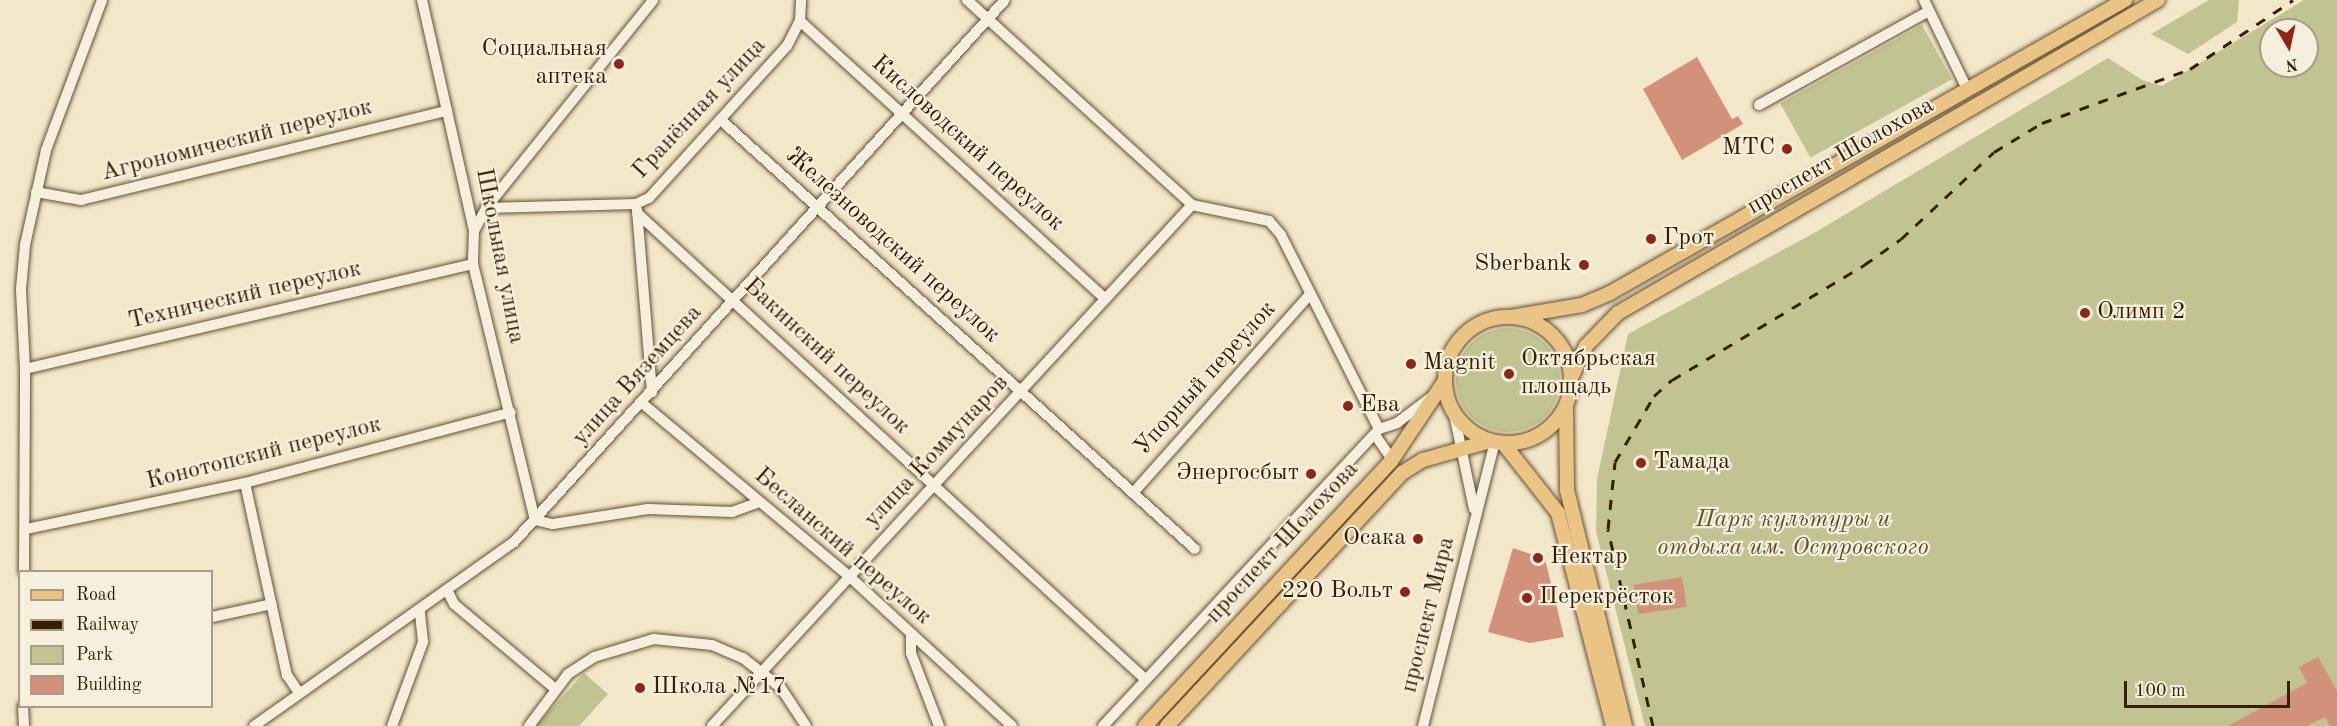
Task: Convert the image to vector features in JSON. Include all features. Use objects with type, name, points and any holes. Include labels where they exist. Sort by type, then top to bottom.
[{"type":"main road","name":"проспект Шолохова","points":[[1511,317],[1582,305],[1610,293],[2125,0]]},
{"type":"main road","name":"проспект Шолохова","points":[[1571,378],[1586,346],[1628,307],[2158,0]]},
{"type":"main road","points":[[1613,726],[1558,513],[1496,442],[1469,430],[1454,414],[1444,382],[1451,352],[1466,332],[1491,319],[1511,317],[1537,324],[1555,338],[1568,361],[1571,378],[1566,404],[1567,490],[1625,726]]},
{"type":"main road","name":"проспект Шолохова","points":[[1144,726],[1392,459],[1444,382]]},
{"type":"main road","points":[[1496,442],[1540,435],[1566,404]]},
{"type":"main road","name":"проспект Шолохова","points":[[1167,726],[1402,473],[1423,460],[1464,447],[1496,442]]},
{"type":"street","points":[[24,570],[26,369],[21,289],[36,192],[102,0]]},
{"type":"street","name":"Школьная улица","points":[[422,0],[474,231],[473,264],[511,412],[535,520]]},
{"type":"street","points":[[474,231],[486,208],[653,0]]},
{"type":"street","name":"Гранённая улица","points":[[486,208],[637,208],[649,198],[787,46],[800,21],[801,0]]},
{"type":"street","points":[[967,0],[1192,205],[1269,221],[1281,235],[1392,459]]},
{"type":"street","name":"улица Вяземцева","points":[[254,726],[420,611],[514,542],[903,116],[1005,0]]},
{"type":"street","points":[[1924,0],[1968,91]]},
{"type":"street","points":[[1759,105],[1929,11]]},
{"type":"street","name":"Кисловодский переулок","points":[[800,21],[1106,299]]},
{"type":"street","name":"Агрономический переулок","points":[[36,192],[81,200],[447,111]]},
{"type":"street","name":"Железноводский переулок","points":[[721,120],[1195,549]]},
{"type":"street","name":"улица Коммунаров","points":[[712,726],[1192,205]]},
{"type":"street","points":[[637,208],[652,392]]},
{"type":"street","name":"Бакинский переулок","points":[[637,208],[934,487],[1145,679]]},
{"type":"street","name":"Технический переулок","points":[[26,369],[473,264]]},
{"type":"street","name":"Упорный переулок","points":[[1133,493],[1310,294]]},
{"type":"street","points":[[1103,726],[1377,432],[1397,423],[1436,396]]},
{"type":"street","name":"Бесланский переулок","points":[[642,404],[850,578],[1012,726]]},
{"type":"street","name":"Конотопский переулок","points":[[26,529],[245,483],[511,412]]},
{"type":"street","name":"проспект Мира","points":[[1454,414],[1464,447],[1475,515]]},
{"type":"street","name":"проспект Мира","points":[[1423,726],[1475,515],[1496,442]]},
{"type":"street","points":[[245,483],[288,675],[299,693]]},
{"type":"street","points":[[535,520],[553,524],[648,509],[732,512],[759,502]]},
{"type":"street","points":[[447,590],[454,604],[554,688]]},
{"type":"street","points":[[213,617],[272,604]]},
{"type":"street","points":[[392,726],[423,642],[420,611]]},
{"type":"street","points":[[911,636],[911,653],[939,726]]},
{"type":"street","points":[[529,726],[554,688],[594,657],[654,639],[712,645],[763,672],[788,697],[806,726]]},
{"type":"street","points":[[23,708],[24,726]]},
{"type":"green space","points":[[2209,0],[2239,0],[2237,22],[2188,54],[2151,34]]},
{"type":"green space","name":"Парк культуры и отдыха им. Островского","points":[[2304,0],[2337,0],[2337,726],[1645,726],[1596,532],[1597,479],[1628,334],[1814,233],[2108,58],[2142,80],[2162,86],[2259,27],[2259,78],[2319,78],[2319,18],[2274,18]]},
{"type":"green space","points":[[1922,25],[1952,79],[1810,158],[1780,104]]},
{"type":"green space","points":[[1508,328],[1528,332],[1545,343],[1556,360],[1560,380],[1556,400],[1545,417],[1528,428],[1508,432],[1488,428],[1471,417],[1460,400],[1456,380],[1460,360],[1471,343],[1488,332]]},
{"type":"green space","points":[[584,673],[608,694],[579,726],[536,726]]},
{"type":"building","points":[[1697,57],[1732,119],[1738,116],[1743,124],[1682,160],[1643,89]]},
{"type":"building","name":"Перекрёсток","points":[[1513,548],[1545,559],[1564,637],[1530,643],[1488,632]]},
{"type":"building","points":[[1682,577],[1687,607],[1638,614],[1634,585]]},
{"type":"building","points":[[2318,657],[2337,691],[2337,726],[2330,726],[2325,717],[2307,726],[2228,726],[2307,683],[2299,667]]},
{"type":"railway","points":[[1653,726],[1608,529],[1615,462],[1654,396],[1672,380],[1864,265],[1901,239],[1994,152],[2042,123],[2190,69],[2293,0]]},
{"type":"place","name":"Социальная аптека","points":[[619,64]]},
{"type":"place","name":"МТС","points":[[1787,149]]},
{"type":"place","name":"Грот","points":[[1651,239]]},
{"type":"place","name":"Sberbank","points":[[1584,265]]},
{"type":"place","name":"Олимп 2","points":[[2085,313]]},
{"type":"place","name":"Magnit","points":[[1411,364]]},
{"type":"place","name":"Октябрьская площадь","points":[[1509,374]]},
{"type":"place","name":"Ева","points":[[1348,406]]},
{"type":"place","name":"Тамада","points":[[1641,463]]},
{"type":"place","name":"Энергосбыт","points":[[1311,474]]},
{"type":"place","name":"Осака","points":[[1418,539]]},
{"type":"place","name":"Нектар","points":[[1538,558]]},
{"type":"place","name":"220 Вольт","points":[[1405,592]]},
{"type":"place","name":"Перекрёсток","points":[[1527,598]]},
{"type":"place","name":"Школа №17","points":[[640,688]]}]
